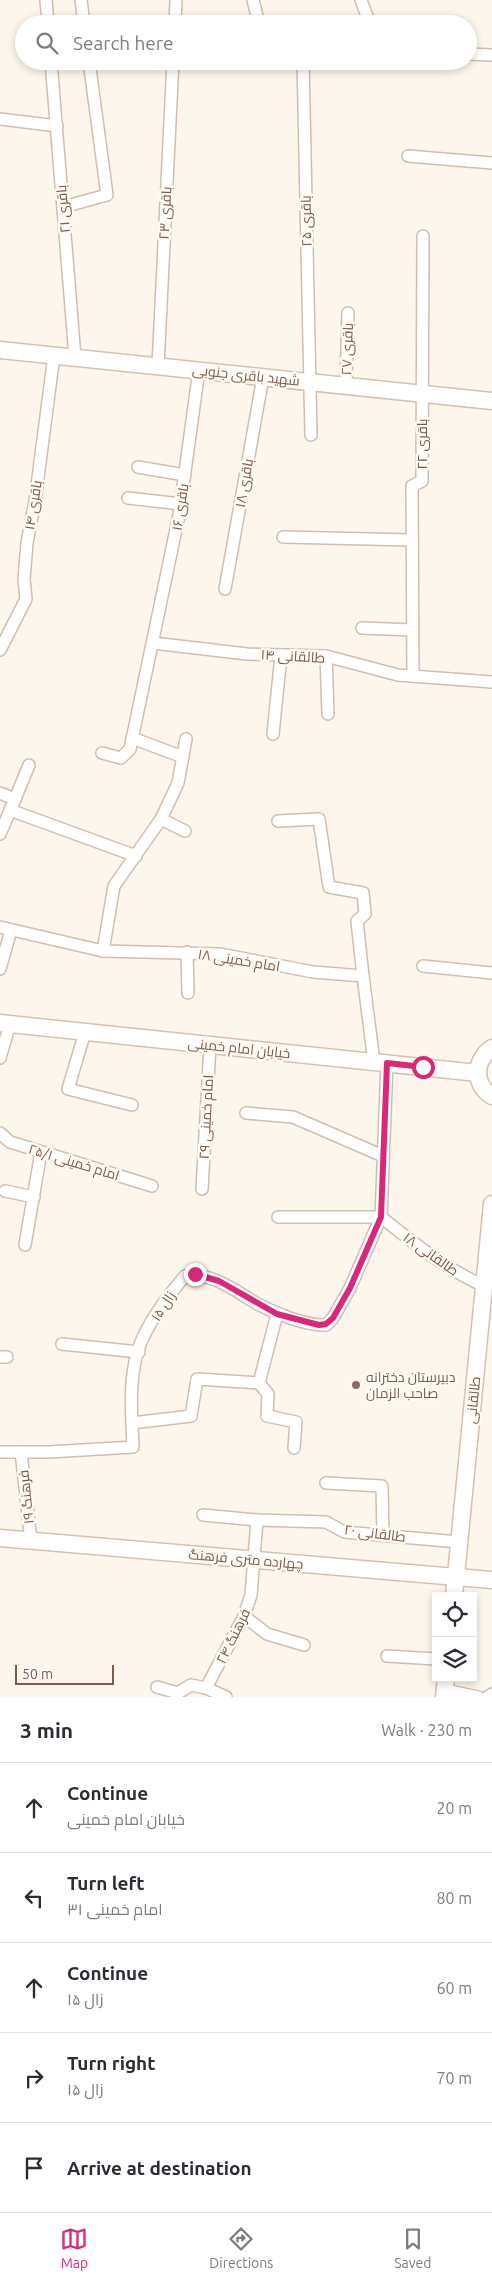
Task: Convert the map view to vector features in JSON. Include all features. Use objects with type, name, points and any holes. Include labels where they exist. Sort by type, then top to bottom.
[{"type":"main road","name":"شهید باقری جنوبی","points":[[0,350],[492,401]]},
{"type":"main road","name":"خیابان امام خمینی","points":[[5,1024],[478,1073]]},
{"type":"main road","points":[[492,1048],[483,1056],[479,1064],[478,1073],[482,1088],[492,1096]]},
{"type":"main road","name":"طالقانی","points":[[454,1592],[487,1306],[484,1286],[492,1204]]},
{"type":"main road","name":"چهارده متری فرهنگ","points":[[0,1538],[492,1580]]},
{"type":"street","points":[[46,0],[47,15]]},
{"type":"street","points":[[80,0],[82,15]]},
{"type":"street","points":[[175,15],[176,0]]},
{"type":"street","points":[[253,0],[257,15]]},
{"type":"street","points":[[360,0],[366,15]]},
{"type":"street","points":[[477,54],[492,55]]},
{"type":"street","name":"باقری ۲۱","points":[[52,70],[75,357]]},
{"type":"street","points":[[63,207],[107,195],[90,70]]},
{"type":"street","name":"باقری ۲۳","points":[[158,366],[173,70]]},
{"type":"street","name":"باقری ۲۵","points":[[303,70],[311,435]]},
{"type":"street","points":[[0,119],[57,126]]},
{"type":"street","points":[[408,156],[492,163]]},
{"type":"street","name":"باقری ۲۲","points":[[413,676],[412,486],[422,482],[423,236]]},
{"type":"street","name":"باقری ۲۷","points":[[346,385],[348,313]]},
{"type":"street","name":"باقری ۱۴","points":[[0,650],[26,599],[24,580],[27,543],[35,501],[54,355]]},
{"type":"street","name":"باقری ۱۶","points":[[102,753],[121,758],[130,749],[181,504],[199,370]]},
{"type":"street","name":"باقری ۱۸","points":[[225,589],[262,376]]},
{"type":"street","points":[[138,467],[185,475]]},
{"type":"street","points":[[128,498],[181,504]]},
{"type":"street","points":[[283,537],[411,540]]},
{"type":"street","points":[[362,628],[412,630]]},
{"type":"street","name":"طالقانی ۱۴","points":[[153,643],[247,654],[326,656],[398,675],[492,682]]},
{"type":"street","points":[[273,734],[281,655]]},
{"type":"street","points":[[326,656],[328,714]]},
{"type":"street","points":[[132,738],[183,757]]},
{"type":"street","points":[[103,951],[114,886],[162,819],[178,783],[186,739]]},
{"type":"street","points":[[0,834],[29,765]]},
{"type":"street","points":[[0,793],[15,799]]},
{"type":"street","points":[[10,810],[136,856]]},
{"type":"street","points":[[162,819],[185,831]]},
{"type":"street","points":[[278,821],[319,819],[330,887],[363,893],[365,914],[357,921],[363,976],[380,1063],[383,1156],[381,1217],[278,1216]]},
{"type":"street","points":[[0,969],[6,928]]},
{"type":"street","name":"امام خمینی ۱۸","points":[[6,928],[103,951],[220,954],[313,972],[363,976]]},
{"type":"street","points":[[187,952],[188,993]]},
{"type":"street","points":[[423,966],[492,973]]},
{"type":"street","points":[[0,1058],[5,1024]]},
{"type":"street","points":[[85,1032],[68,1089],[132,1105]]},
{"type":"street","name":"امام خمینی ۲۹","points":[[202,1189],[210,1045]]},
{"type":"street","points":[[246,1113],[293,1117],[383,1156]]},
{"type":"street","name":"امام خمینی ۲۵/۱","points":[[0,1133],[10,1142],[152,1186]]},
{"type":"street","points":[[25,1245],[41,1152]]},
{"type":"street","points":[[5,1191],[34,1197]]},
{"type":"street","name":"طالقانی ۱۸","points":[[381,1217],[426,1253],[455,1272],[484,1286]]},
{"type":"street","name":"زال ۱۵","points":[[0,1452],[133,1447],[131,1399],[135,1361],[158,1313],[185,1276],[195,1274],[219,1281],[277,1314],[319,1325],[326,1324],[333,1318],[350,1288],[381,1217]]},
{"type":"street","points":[[259,1383],[277,1314]]},
{"type":"street","points":[[62,1344],[139,1352]]},
{"type":"street","points":[[132,1423],[190,1416],[197,1380],[259,1383],[268,1394],[267,1416],[296,1422],[294,1448]]},
{"type":"street","name":"فرهنگ ۱۹","points":[[21,1452],[31,1541]]},
{"type":"street","points":[[326,1483],[382,1486],[384,1535]]},
{"type":"street","name":"طالقانی ۲۰","points":[[203,1515],[256,1520],[326,1522],[344,1532],[459,1542]]},
{"type":"street","name":"فرهنگ ۲۴","points":[[206,1688],[244,1616],[251,1595],[255,1560],[256,1520]]},
{"type":"street","points":[[244,1616],[267,1634],[304,1645]]},
{"type":"street","points":[[386,1656],[432,1659]]},
{"type":"street","points":[[157,1687],[178,1693],[192,1684],[226,1697]]},
{"type":"street","points":[[445,1688],[478,1697]]},
{"type":"street","points":[[487,1697],[492,1694]]},
{"type":"place","name":"دبیرستان دخترانه صاحب الزمان","points":[[356,1385]]},
{"type":"route","points":[[195,1274],[219,1281],[277,1314],[319,1325],[326,1324],[333,1318],[350,1288],[381,1217],[387,1063],[423,1067]]}]
